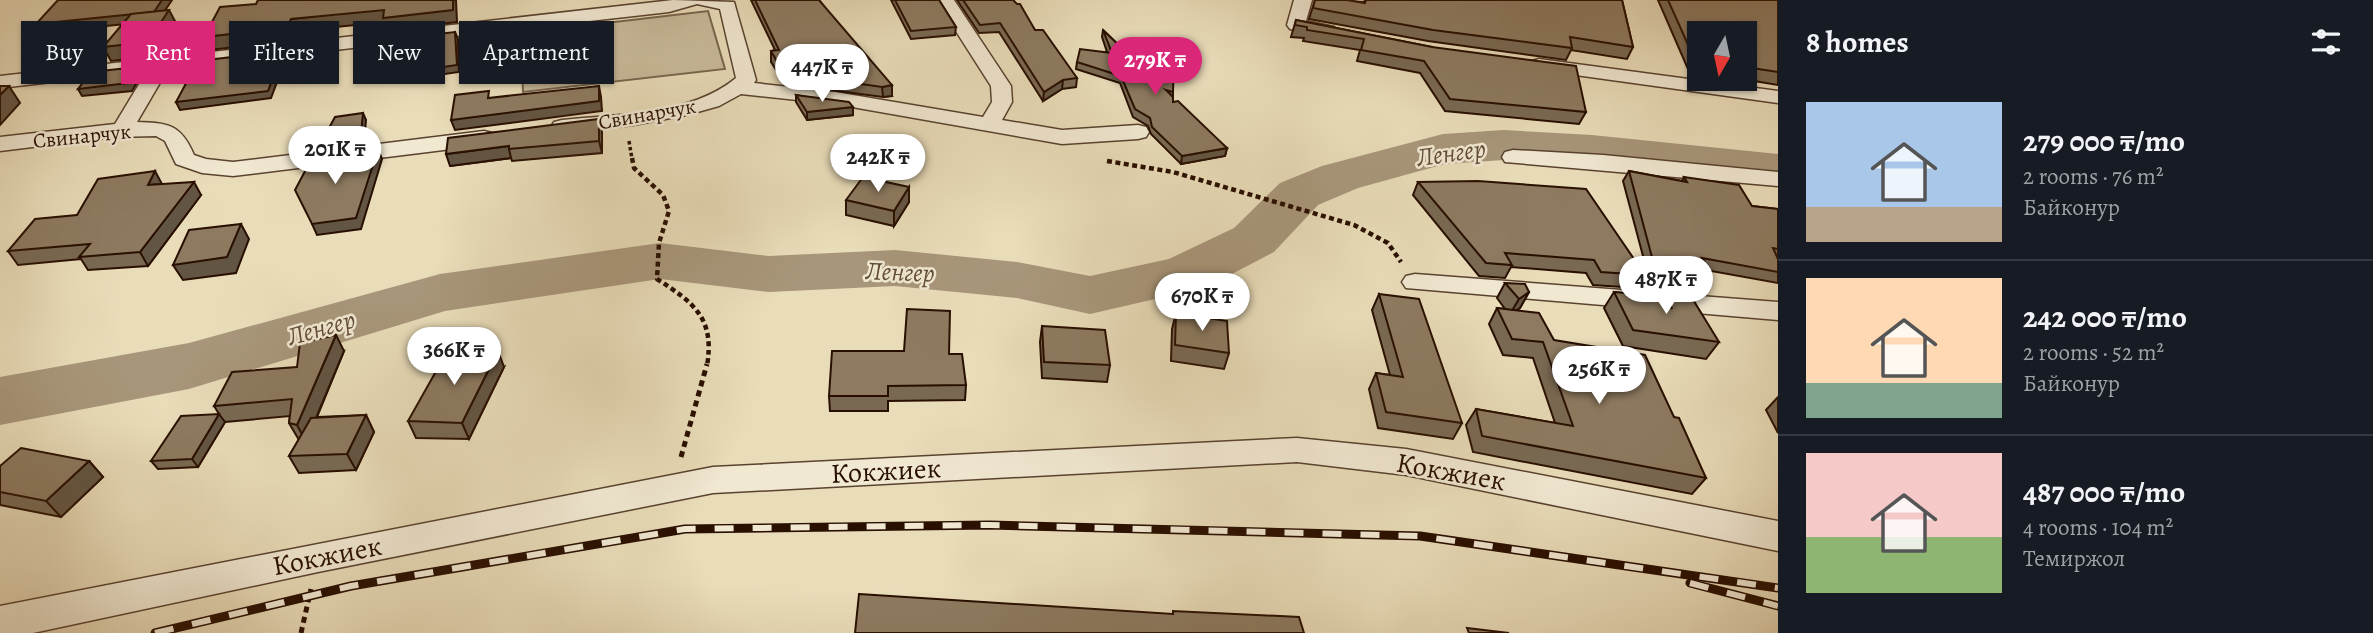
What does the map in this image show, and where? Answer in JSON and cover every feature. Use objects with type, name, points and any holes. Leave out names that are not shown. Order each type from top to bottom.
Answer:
[{"type":"street","points":[[215,58],[669,8],[691,0]]},
{"type":"street","points":[[703,0],[728,6],[746,80],[740,88]]},
{"type":"street","points":[[945,0],[1001,86],[1002,102],[989,124]]},
{"type":"street","points":[[1303,0],[1296,25],[1349,35]]},
{"type":"street","points":[[1522,62],[1778,97]]},
{"type":"street","points":[[0,82],[121,68]]},
{"type":"street","points":[[121,131],[149,84]]},
{"type":"street","points":[[740,88],[835,98],[1062,137],[1138,132]]},
{"type":"street","name":"Свинарчук","points":[[545,129],[700,106],[740,88]]},
{"type":"street","name":"Свинарчук","points":[[0,144],[121,131],[165,130],[175,137],[184,159],[202,166],[233,169],[505,135]]},
{"type":"street","points":[[1513,157],[1603,162],[1778,179]]},
{"type":"street","points":[[1415,282],[1778,311]]},
{"type":"street","name":"Кокжиек","points":[[0,624],[318,557],[713,480],[1297,450],[1406,462],[1778,536]]},
{"type":"path","points":[[626,118],[634,168],[663,195],[669,211],[659,243],[657,279],[687,299],[707,327],[708,362],[672,488]]},
{"type":"path","points":[[1062,137],[1085,158],[1174,172],[1354,225],[1388,243],[1415,282]]},
{"type":"path","points":[[301,633],[318,557]]},
{"type":"shaded area","points":[[708,11],[725,69],[614,82],[614,22]]},
{"type":"shaded area","points":[[523,84],[593,84],[523,92]]},
{"type":"building","points":[[58,0],[162,0],[154,12],[39,21]]},
{"type":"building","points":[[258,0],[453,0],[453,10],[383,18],[384,10],[290,21],[229,21],[229,34],[215,36],[215,21],[213,21],[220,7],[256,4]]},
{"type":"building","points":[[755,0],[819,0],[892,85],[882,87],[784,73],[771,51],[779,50]]},
{"type":"building","points":[[895,0],[939,0],[956,27],[911,31]]},
{"type":"building","points":[[963,0],[1013,0],[1020,4],[1035,30],[1043,30],[1077,78],[1063,80],[1044,92],[1000,23],[980,25]]},
{"type":"building","points":[[1315,0],[1365,3],[1366,0],[1622,0],[1633,47],[1570,37],[1572,48],[1433,30],[1313,8]]},
{"type":"building","points":[[1668,0],[1778,0],[1778,72],[1757,69],[1757,21],[1687,21],[1687,42]]},
{"type":"building","points":[[169,10],[162,21],[125,21],[131,14]]},
{"type":"building","points":[[1296,20],[1432,47],[1576,66],[1586,112],[1450,99],[1424,61],[1361,50],[1364,39],[1307,30],[1307,27],[1295,25]]},
{"type":"building","points":[[121,26],[121,45],[107,47],[107,42]]},
{"type":"building","points":[[1103,30],[1128,54],[1174,60],[1173,92],[1166,90],[1173,97],[1173,102],[1178,101],[1227,148],[1182,156],[1152,127],[1150,118],[1135,109],[1121,76],[1077,62],[1080,49],[1112,53]]},
{"type":"building","points":[[455,32],[457,65],[445,67],[445,33]]},
{"type":"building","points":[[229,57],[229,84],[271,84],[268,91],[176,102],[186,84],[215,84],[215,59]]},
{"type":"building","points":[[121,69],[121,84],[78,89],[82,84],[107,84],[107,70]]},
{"type":"building","points":[[0,86],[9,86],[0,95]]},
{"type":"building","points":[[599,86],[599,101],[451,120],[455,95],[489,91],[488,98]]},
{"type":"building","points":[[796,95],[849,102],[853,107],[807,112]]},
{"type":"building","points":[[363,113],[361,135],[323,139],[335,117]]},
{"type":"building","points":[[599,119],[599,141],[509,149],[509,146],[446,154],[448,138]]},
{"type":"building","points":[[378,149],[356,218],[312,224],[295,190],[312,158]]},
{"type":"building","points":[[155,171],[148,185],[194,182],[140,252],[79,257],[90,244],[8,251],[35,219],[77,215],[98,179]]},
{"type":"building","points":[[1629,171],[1687,182],[1684,177],[1739,185],[1752,206],[1778,209],[1778,249],[1773,248],[1778,259],[1778,272],[1702,258],[1708,266],[1663,262],[1674,280],[1658,279],[1654,263],[1658,261],[1653,261]]},
{"type":"building","points":[[863,177],[909,187],[894,211],[846,200]]},
{"type":"building","points":[[1478,181],[1586,189],[1645,275],[1601,272],[1594,260],[1505,253],[1512,265],[1486,263],[1418,182]]},
{"type":"building","points":[[241,224],[227,257],[173,265],[189,230]]},
{"type":"building","points":[[1505,283],[1525,284],[1529,292],[1519,299]]},
{"type":"building","points":[[1614,292],[1663,296],[1672,309],[1668,296],[1692,298],[1719,342],[1633,330]]},
{"type":"building","points":[[1379,294],[1419,299],[1462,423],[1386,412],[1376,373],[1403,377]]},
{"type":"building","points":[[1497,308],[1539,313],[1554,340],[1645,355],[1674,417],[1679,418],[1706,478],[1482,436],[1476,409],[1573,426],[1543,342],[1512,339]]},
{"type":"building","points":[[907,309],[950,311],[949,354],[962,354],[966,385],[888,386],[888,396],[829,396],[832,351],[904,351]]},
{"type":"building","points":[[1176,313],[1227,321],[1229,353],[1175,345]]},
{"type":"building","points":[[1042,326],[1105,330],[1110,365],[1044,362]]},
{"type":"building","points":[[336,335],[297,425],[289,423],[292,399],[214,406],[232,372],[297,367],[300,343]]},
{"type":"building","points":[[448,350],[498,351],[462,423],[408,421]]},
{"type":"building","points":[[219,414],[192,459],[151,461],[181,416]]},
{"type":"building","points":[[366,415],[347,454],[289,456],[311,418]]},
{"type":"building","points":[[21,448],[89,461],[46,501],[0,492],[0,466]]},
{"type":"building","points":[[859,594],[1173,614],[1173,611],[1299,617],[1304,633],[855,633]]},
{"type":"building","points":[[1467,628],[1509,633],[1469,633]]},
{"type":"waterway","name":"Ленгер","points":[[0,401],[189,366],[440,293],[660,261],[769,274],[895,268],[1017,280],[1090,295],[1186,274],[1254,240],[1299,194],[1340,177],[1443,149],[1504,145],[1592,150],[1778,169]]},
{"type":"railway","points":[[155,633],[351,586],[685,529],[990,525],[1420,536],[1778,588]]},
{"type":"railway","points":[[1690,583],[1778,606]]}]
